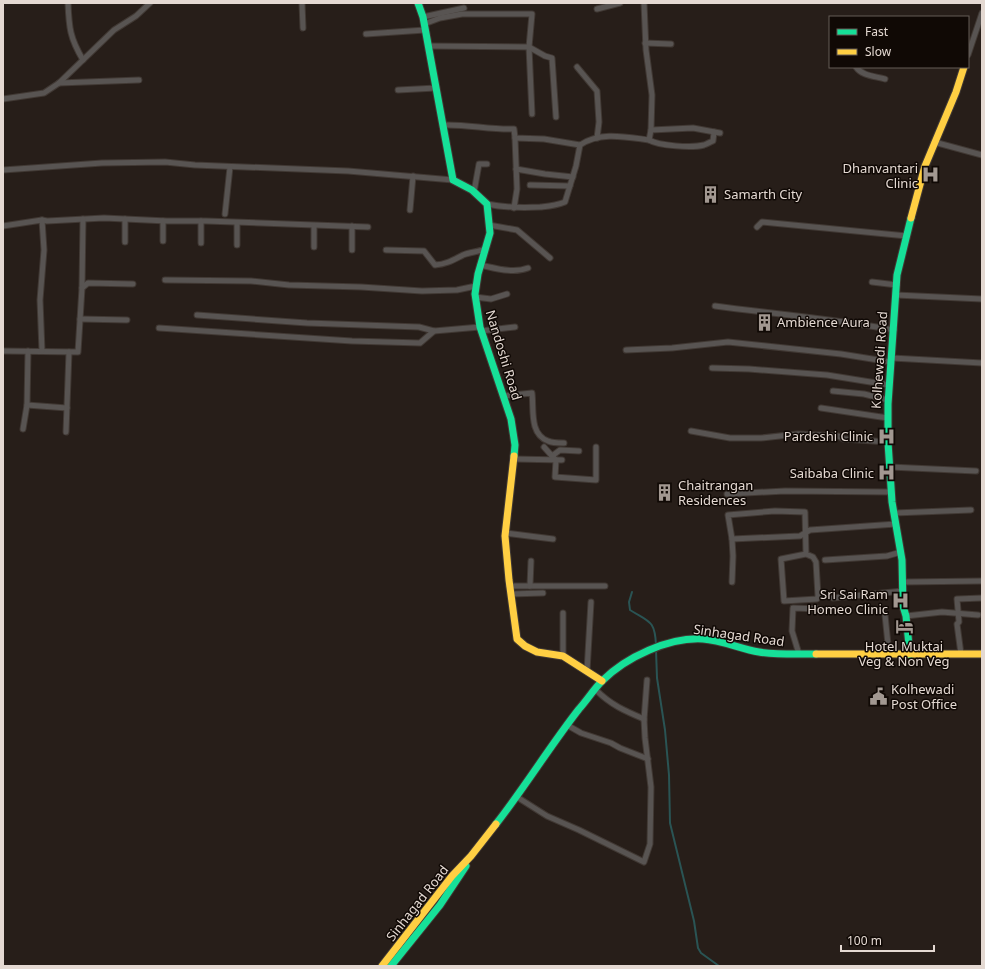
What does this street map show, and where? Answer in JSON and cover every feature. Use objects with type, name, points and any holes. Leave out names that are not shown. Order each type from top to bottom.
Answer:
[{"type":"street","points":[[68,3],[71,36],[82,60]]},
{"type":"street","points":[[3,99],[44,92],[59,84],[114,30],[136,16],[150,3]]},
{"type":"street","points":[[302,3],[302,28]]},
{"type":"street","points":[[418,3],[424,24],[453,180]]},
{"type":"street","points":[[597,9],[620,3]]},
{"type":"street","points":[[644,3],[645,43],[652,95],[651,130],[646,140]]},
{"type":"street","points":[[424,24],[464,8]]},
{"type":"street","points":[[969,52],[982,13]]},
{"type":"street","points":[[366,34],[424,24],[440,18],[462,14],[532,14],[529,47],[532,114]]},
{"type":"street","points":[[645,43],[671,44]]},
{"type":"street","points":[[428,46],[529,47],[545,56],[552,58],[556,117]]},
{"type":"street","points":[[577,67],[597,91],[599,122],[597,138]]},
{"type":"street","points":[[857,68],[863,74],[885,79]]},
{"type":"street","name":"Kolhewadi Road","points":[[910,655],[904,606],[901,552],[891,492],[888,442],[888,400],[892,360],[896,285],[897,275],[925,166],[956,92],[964,68]]},
{"type":"street","points":[[59,84],[139,80]]},
{"type":"street","points":[[398,90],[436,88]]},
{"type":"street","points":[[443,125],[458,124],[498,129],[514,129],[517,189],[514,208]]},
{"type":"street","points":[[651,130],[693,128],[720,133]]},
{"type":"street","points":[[3,170],[118,163],[165,162],[230,167],[348,171],[453,180],[474,192],[487,204],[514,208],[556,206],[565,202],[573,177],[580,145],[588,139],[616,135],[671,146],[703,145],[713,141],[714,132]]},
{"type":"street","points":[[515,138],[544,139],[580,145]]},
{"type":"street","points":[[934,142],[982,155]]},
{"type":"street","points":[[474,192],[479,164],[487,164]]},
{"type":"street","points":[[225,214],[230,167]]},
{"type":"street","points":[[516,169],[573,177]]},
{"type":"street","points":[[410,210],[413,176]]},
{"type":"street","points":[[530,184],[570,186]]},
{"type":"street","name":"Nandoshi Road","points":[[487,204],[490,233],[480,266],[475,297],[481,329],[511,420],[515,445],[505,533],[509,586],[517,638],[525,646],[537,652],[563,656],[602,681]]},
{"type":"street","points":[[3,226],[42,220],[104,218],[368,227]]},
{"type":"street","points":[[3,351],[78,352],[82,288],[83,219]]},
{"type":"street","points":[[125,219],[125,242]]},
{"type":"street","points":[[42,220],[44,250],[40,300],[42,351]]},
{"type":"street","points":[[163,221],[163,241]]},
{"type":"street","points":[[200,243],[201,221]]},
{"type":"street","points":[[757,227],[762,222],[907,236]]},
{"type":"street","points":[[237,223],[238,245]]},
{"type":"street","points":[[489,225],[517,230],[550,258]]},
{"type":"street","points":[[314,226],[314,247]]},
{"type":"street","points":[[352,226],[352,250]]},
{"type":"street","points":[[386,250],[424,251],[436,265],[449,263],[464,255],[485,249]]},
{"type":"street","points":[[480,266],[506,270],[522,270],[528,268]]},
{"type":"street","points":[[166,280],[251,281],[289,285],[361,287],[422,291],[457,290],[476,286]]},
{"type":"street","points":[[872,282],[896,285]]},
{"type":"street","points":[[82,288],[88,283],[133,284]]},
{"type":"street","points":[[475,297],[491,299],[507,294]]},
{"type":"street","points":[[896,295],[982,298]]},
{"type":"street","points":[[715,306],[853,322],[894,330]]},
{"type":"street","points":[[197,315],[344,325],[419,327],[434,331],[515,327]]},
{"type":"street","points":[[80,319],[127,320]]},
{"type":"street","points":[[159,328],[352,341],[420,343],[434,331]]},
{"type":"street","points":[[626,350],[672,348],[728,342],[892,360],[982,363]]},
{"type":"street","points":[[23,429],[27,405],[28,351]]},
{"type":"street","points":[[66,432],[69,352]]},
{"type":"street","points":[[712,368],[749,369],[827,375],[889,385]]},
{"type":"street","points":[[833,391],[864,394],[888,400]]},
{"type":"street","points":[[503,396],[532,393],[534,426],[537,432],[547,441],[564,443]]},
{"type":"street","points":[[27,405],[67,408]]},
{"type":"street","points":[[821,408],[888,418]]},
{"type":"street","points":[[691,431],[730,438],[761,438],[798,434],[838,436],[844,439],[888,442]]},
{"type":"street","points":[[544,447],[556,460],[555,477],[596,480],[596,447]]},
{"type":"street","points":[[552,456],[560,450],[579,451]]},
{"type":"street","points":[[514,459],[556,460],[563,458],[564,450]]},
{"type":"street","points":[[890,467],[976,471]]},
{"type":"street","points":[[727,494],[785,491],[891,492]]},
{"type":"street","points":[[894,513],[971,510]]},
{"type":"street","points":[[732,582],[732,539],[728,515],[775,511],[805,512],[806,554]]},
{"type":"street","points":[[732,539],[800,536],[806,534],[810,530],[896,524]]},
{"type":"street","points":[[505,533],[553,539]]},
{"type":"street","points":[[825,560],[887,556],[901,552]]},
{"type":"street","points":[[806,554],[813,557],[816,562],[817,599],[784,601],[781,559],[806,554]]},
{"type":"street","points":[[530,586],[531,560]]},
{"type":"street","points":[[903,582],[982,581]]},
{"type":"street","points":[[509,586],[605,586]]},
{"type":"street","points":[[833,598],[903,591]]},
{"type":"street","points":[[510,594],[543,593]]},
{"type":"street","points":[[961,654],[957,624],[959,622],[959,614],[957,599],[982,598]]},
{"type":"street","points":[[587,671],[591,602]]},
{"type":"street","points":[[798,654],[792,631],[793,608],[820,609]]},
{"type":"street","points":[[906,616],[942,612],[978,615]]},
{"type":"street","points":[[563,613],[563,656]]},
{"type":"street","points":[[885,614],[889,654]]},
{"type":"street","name":"Sinhagad Road","points":[[382,966],[452,876],[471,856],[518,797],[568,725],[602,681],[624,664],[642,654],[681,640],[704,639],[758,652],[798,654],[910,655],[982,654]]},
{"type":"street","points":[[518,797],[547,816],[580,830],[644,862],[650,844],[651,787],[644,720],[647,680]]},
{"type":"street","points":[[596,690],[606,700],[622,710],[644,720]]},
{"type":"street","points":[[568,725],[581,733],[611,743],[648,759]]},
{"type":"street","name":"Sinhagad Road","points":[[391,966],[458,880],[471,856]]},
{"type":"waterway","points":[[632,592],[629,602],[630,610],[650,623],[654,631],[656,645]]},
{"type":"waterway","points":[[656,650],[657,678],[665,730],[669,775],[670,823],[694,921],[698,948],[701,953],[719,966]]},
{"type":"traffic: fast","points":[[418,3],[423,17],[453,180],[472,190],[487,204],[490,233],[478,274],[475,294],[480,327],[511,419],[515,445],[514,456]]},
{"type":"traffic: fast","points":[[910,655],[906,616],[903,606],[902,560],[892,502],[888,442],[888,404],[897,275],[911,218]]},
{"type":"traffic: fast","points":[[496,824],[568,723],[596,687],[623,664],[649,650],[676,641],[703,639],[766,653],[816,654]]},
{"type":"traffic: fast","points":[[391,966],[440,905],[466,866]]},
{"type":"traffic: slow","points":[[911,218],[925,166],[956,92],[964,68]]},
{"type":"traffic: slow","points":[[514,456],[505,536],[517,639],[525,646],[537,652],[563,656],[602,681]]},
{"type":"traffic: slow","points":[[816,654],[982,654]]},
{"type":"traffic: slow","points":[[382,966],[452,876],[471,856],[496,824]]},
{"type":"place","name":"Dhanvantari Clinic","points":[[931,175]]},
{"type":"place","name":"Samarth City","points":[[711,194]]},
{"type":"place","name":"Ambience Aura","points":[[764,322]]},
{"type":"place","name":"Pardeshi Clinic","points":[[886,436]]},
{"type":"place","name":"Saibaba Clinic","points":[[887,473]]},
{"type":"place","name":"Chaitrangan Residences","points":[[665,492]]},
{"type":"place","name":"Sri Sai Ram Homeo Clinic","points":[[901,601]]},
{"type":"place","name":"Hotel Muktai Veg & Non Veg","points":[[904,627]]},
{"type":"place","name":"Kolhewadi Post Office","points":[[878,696]]}]
